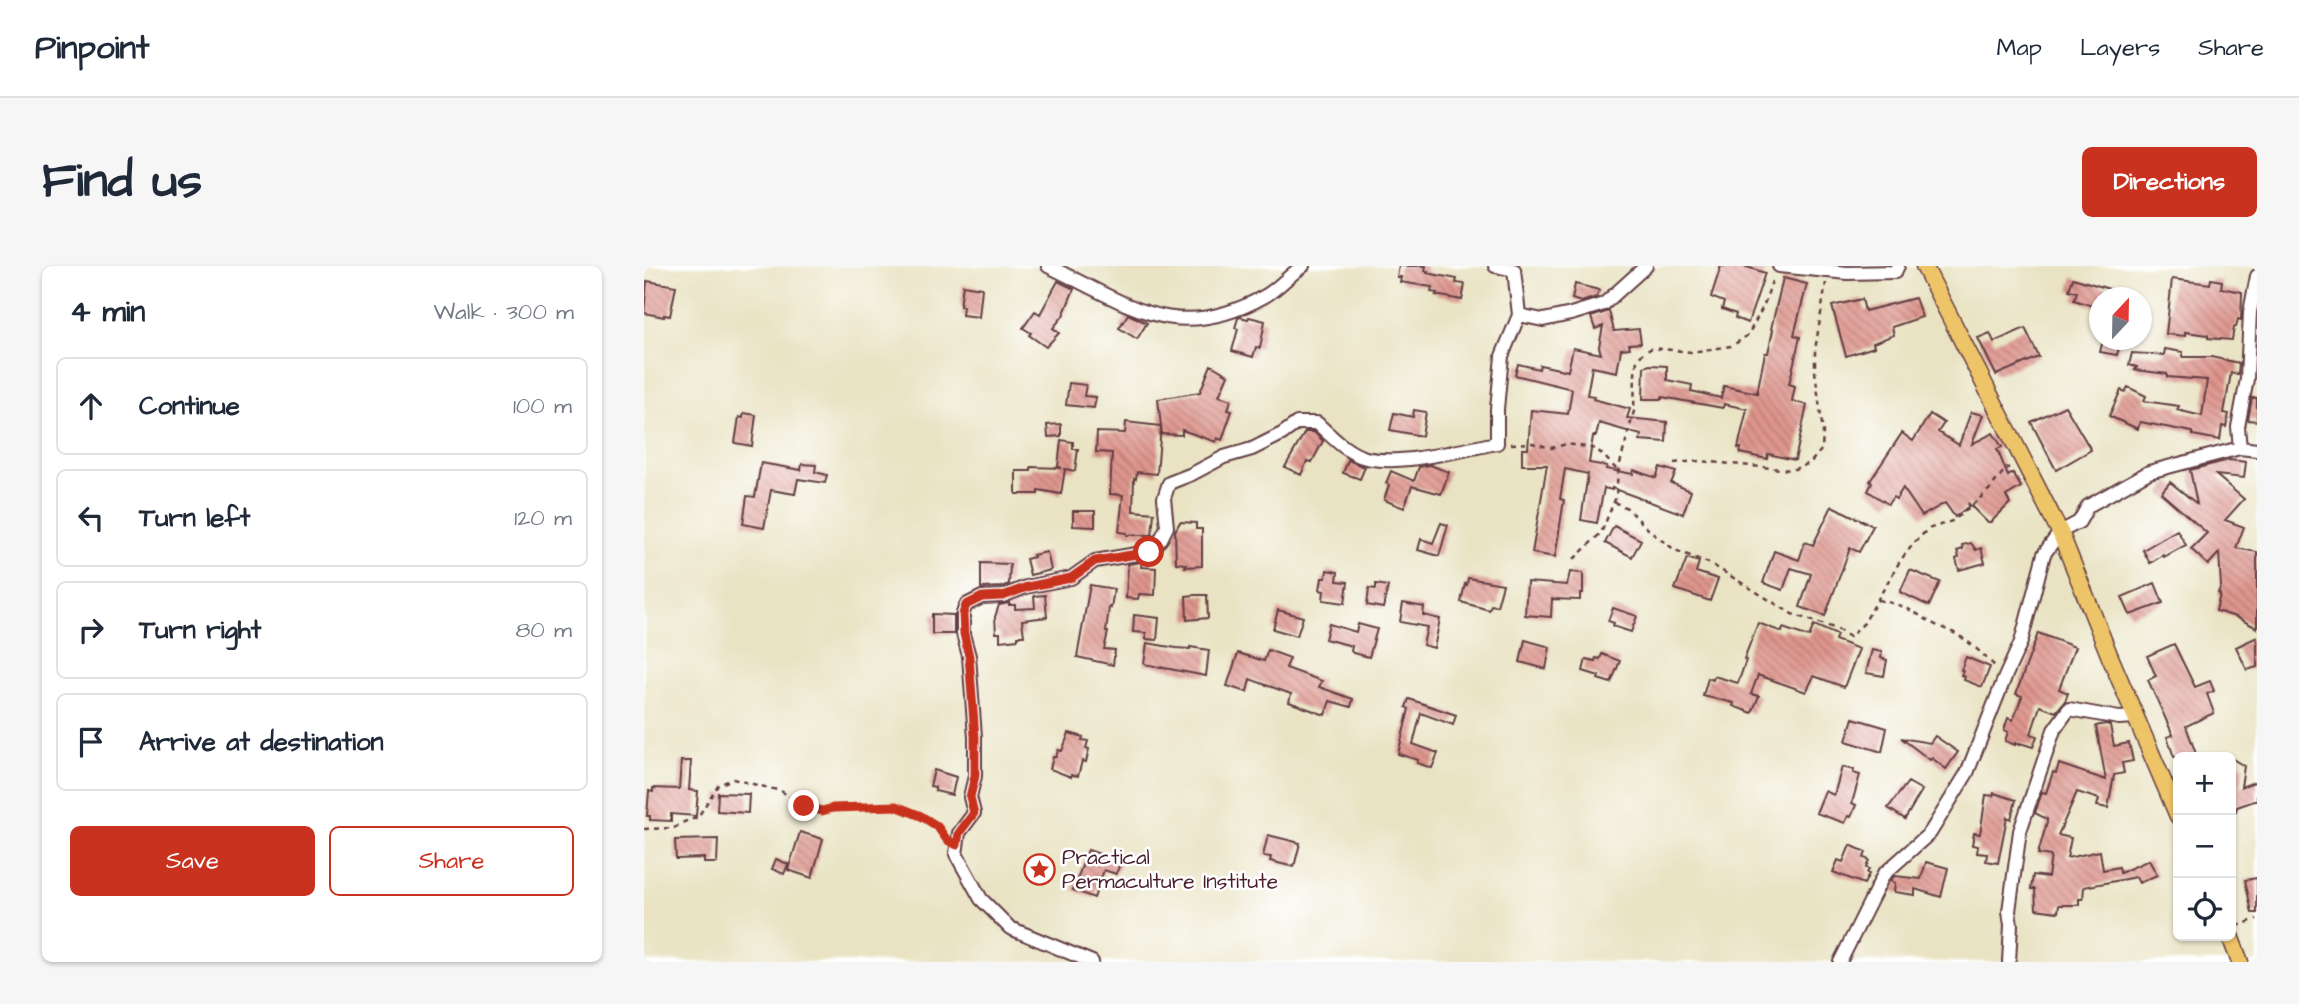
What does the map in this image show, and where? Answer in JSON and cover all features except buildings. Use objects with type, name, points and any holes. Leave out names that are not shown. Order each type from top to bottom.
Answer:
[{"type":"main road","points":[[1924,266],[2060,532],[2178,815]]},
{"type":"main road","points":[[2232,941],[2240,962]]},
{"type":"street","points":[[1048,266],[1152,316],[1182,320],[1215,317],[1262,297],[1282,285],[1303,266]]},
{"type":"street","points":[[1092,962],[1010,928],[981,899],[956,854],[959,833],[974,813],[970,797],[975,776],[975,737],[969,656],[964,634],[963,614],[966,605],[982,597],[1003,596],[1027,587],[1071,578],[1095,561],[1149,552],[1161,539],[1167,527],[1164,498],[1169,482],[1224,457],[1252,449],[1297,423],[1317,423],[1341,444],[1364,458],[1397,460],[1497,443],[1502,356],[1518,315],[1515,268],[1495,266]]},
{"type":"street","points":[[1518,315],[1543,320],[1604,304],[1646,266]]},
{"type":"street","points":[[1779,266],[1847,273],[1909,266]]},
{"type":"street","points":[[2240,448],[2238,427],[2247,379],[2250,312],[2257,276]]},
{"type":"street","points":[[1840,962],[1884,874],[1930,834],[1967,774],[2021,642],[2044,554],[2060,532],[2079,522],[2088,506],[2149,472],[2240,448],[2257,450]]},
{"type":"street","points":[[2009,962],[2010,911],[2020,831],[2054,730],[2069,709],[2119,718],[2135,717]]},
{"type":"path","points":[[1674,463],[1700,461],[1792,470],[1810,463],[1822,449],[1823,432],[1815,372],[1815,350],[1827,279]]},
{"type":"path","points":[[1574,559],[1601,533],[1614,502],[1618,471],[1634,411],[1637,361],[1652,348],[1691,352],[1732,346],[1748,335],[1764,305],[1772,281]]},
{"type":"path","points":[[1497,443],[1532,443],[1551,448],[1567,444],[1596,449],[1618,471]]},
{"type":"path","points":[[1614,502],[1626,508],[1675,550],[1711,564],[1792,614],[1837,629],[1850,637],[1864,623],[1900,561],[1921,536],[1928,529],[1952,521],[1962,514],[1989,490],[2004,471],[2022,459]]},
{"type":"path","points":[[1878,600],[1898,603],[1934,625],[1953,632],[1968,642],[2005,677]]},
{"type":"path","points":[[644,830],[674,828],[698,817],[718,785],[733,779],[780,791],[804,806],[822,811],[833,808],[896,806],[937,826],[947,840],[957,845]]},
{"type":"path","points":[[2236,926],[2257,919]]},
{"type":"place","name":"Practical Permaculture Institute","points":[[1039,869]]},
{"type":"route","points":[[804,806],[822,811],[833,808],[896,806],[937,826],[947,840],[957,845],[959,833],[974,813],[970,797],[975,776],[975,737],[969,656],[964,634],[963,614],[966,605],[982,597],[1003,596],[1027,587],[1071,578],[1095,561],[1149,552]]}]
